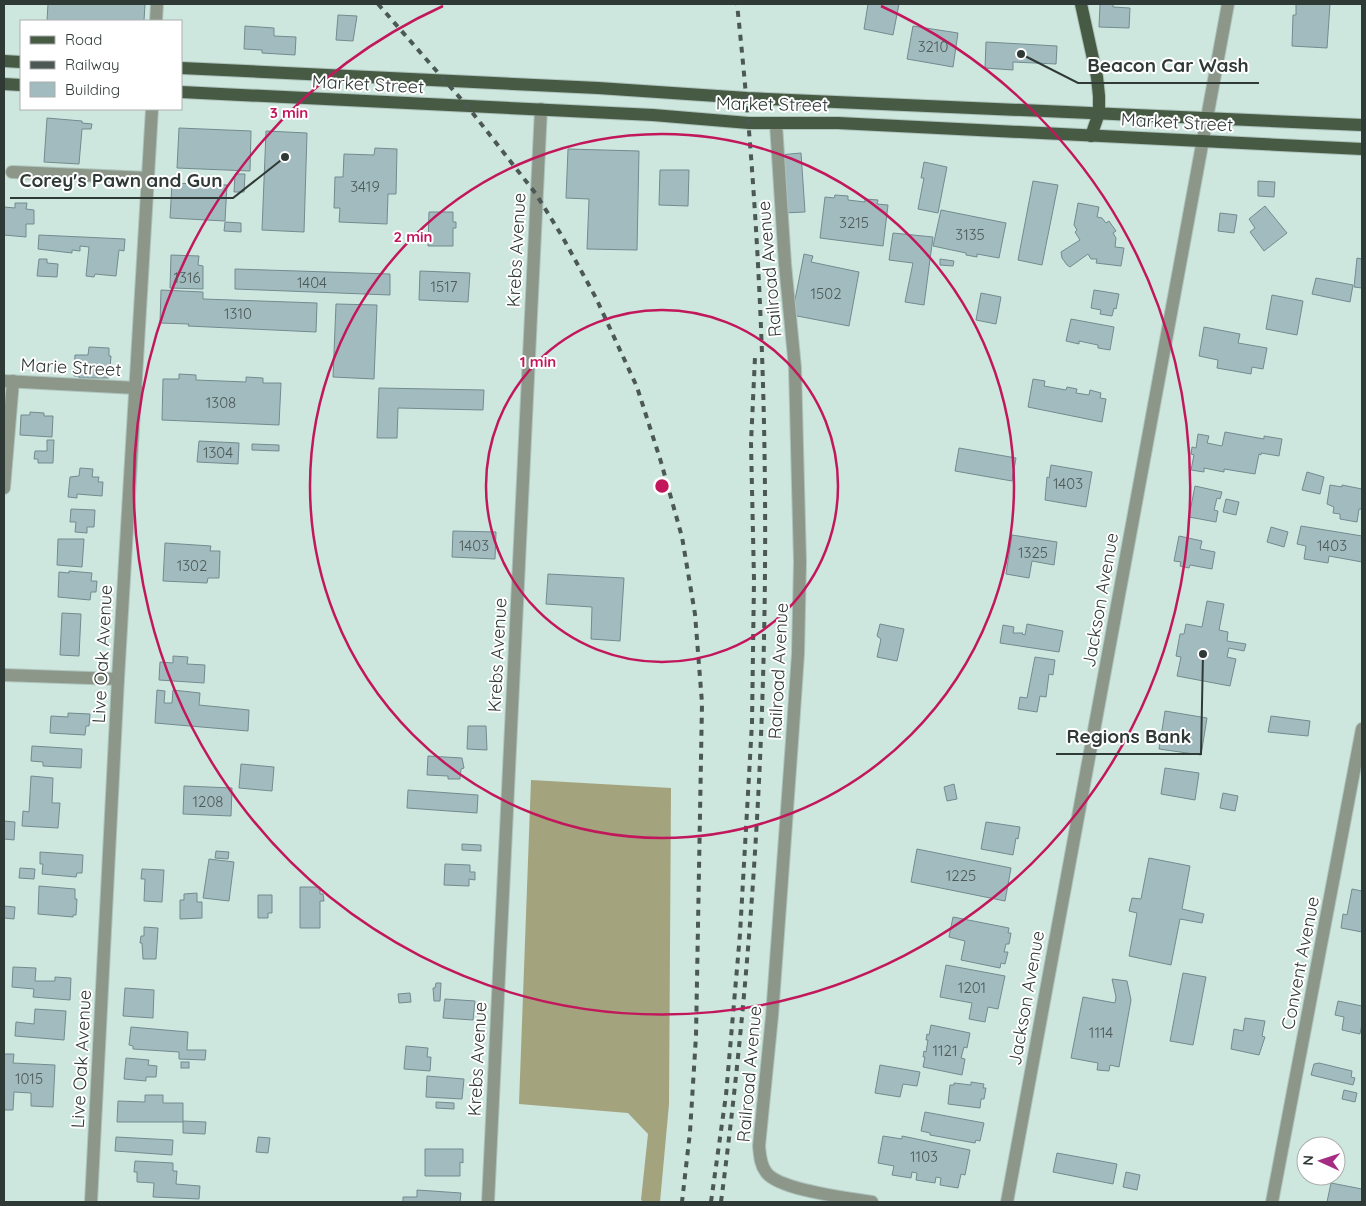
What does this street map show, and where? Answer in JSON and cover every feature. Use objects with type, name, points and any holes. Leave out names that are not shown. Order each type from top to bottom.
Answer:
[{"type":"main road","points":[[1081,4],[1097,77],[1099,113],[1091,136]]},
{"type":"main road","points":[[4,61],[20,62]]},
{"type":"main road","name":"Market Street","points":[[182,68],[598,88],[747,98],[1362,125]]},
{"type":"main road","points":[[4,84],[20,84]]},
{"type":"main road","name":"Market Street","points":[[182,92],[541,109],[776,124],[838,123],[1362,149]]},
{"type":"street","points":[[156,20],[157,4]]},
{"type":"street","name":"Jackson Avenue","points":[[1007,1202],[1228,4]]},
{"type":"street","name":"Krebs Avenue","points":[[488,1202],[541,109]]},
{"type":"street","name":"Live Oak Avenue","points":[[91,1202],[118,679],[152,110]]},
{"type":"street","name":"Railroad Avenue","points":[[776,124],[785,264],[795,368],[800,571],[798,654],[772,1016],[758,1146],[761,1161],[766,1172],[773,1180],[807,1190],[872,1202]]},
{"type":"street","points":[[12,172],[149,178]]},
{"type":"street","points":[[4,488],[8,381]]},
{"type":"street","name":"Marie Street","points":[[8,381],[136,388]]},
{"type":"street","points":[[4,675],[118,679]]},
{"type":"street","name":"Convent Avenue","points":[[1272,1202],[1362,729]]},
{"type":"green space","points":[[531,780],[671,788],[669,1104],[660,1202],[644,1202],[641,1200],[648,1134],[628,1113],[519,1104]]},
{"type":"building","points":[[48,4],[145,4],[144,20],[47,20]]},
{"type":"building","points":[[868,4],[899,4],[893,35],[864,29]]},
{"type":"building","points":[[1100,4],[1113,4],[1113,7],[1130,8],[1129,28],[1099,27]]},
{"type":"building","points":[[1296,4],[1330,4],[1327,48],[1292,46],[1293,15],[1296,15]]},
{"type":"building","points":[[338,15],[357,16],[353,41],[336,40]]},
{"type":"building","points":[[245,26],[274,28],[274,36],[296,37],[295,55],[262,53],[262,50],[244,49]]},
{"type":"building","points":[[913,26],[958,33],[953,67],[907,59]]},
{"type":"building","points":[[986,42],[1057,46],[1056,64],[1013,62],[1013,70],[985,68]]},
{"type":"building","points":[[47,118],[82,121],[82,123],[92,124],[91,129],[82,129],[79,164],[44,162]]},
{"type":"building","points":[[179,128],[251,131],[250,171],[177,168]]},
{"type":"building","points":[[266,131],[307,133],[304,232],[262,230]]},
{"type":"building","points":[[375,148],[397,149],[396,194],[388,194],[387,224],[339,222],[340,208],[334,208],[335,177],[343,177],[344,154],[374,155]]},
{"type":"building","points":[[568,149],[639,151],[637,250],[587,249],[589,199],[566,198]]},
{"type":"building","points":[[801,153],[805,212],[783,213],[779,155]]},
{"type":"building","points":[[924,162],[947,167],[938,213],[918,209],[924,178],[921,178]]},
{"type":"building","points":[[660,170],[689,170],[688,206],[659,205]]},
{"type":"building","points":[[235,174],[245,174],[244,192],[234,192]]},
{"type":"building","points":[[1033,181],[1058,185],[1042,265],[1018,260]]},
{"type":"building","points":[[1258,181],[1275,182],[1274,197],[1258,196]]},
{"type":"building","points":[[172,183],[227,185],[225,221],[170,218]]},
{"type":"building","points":[[835,195],[848,196],[848,200],[865,202],[865,199],[878,200],[877,204],[888,205],[883,246],[820,238],[825,197],[834,198]]},
{"type":"building","points":[[15,203],[27,203],[26,209],[34,210],[34,224],[26,224],[26,237],[4,235],[4,207],[15,208]]},
{"type":"building","points":[[1078,203],[1099,207],[1097,217],[1102,218],[1106,223],[1109,221],[1116,231],[1113,233],[1116,238],[1115,247],[1124,248],[1121,266],[1096,263],[1097,259],[1091,259],[1088,254],[1070,267],[1062,258],[1061,252],[1080,240],[1075,232],[1077,230],[1074,225]]},
{"type":"building","points":[[1265,206],[1287,233],[1264,251],[1250,232],[1255,228],[1249,219]]},
{"type":"building","points":[[941,210],[1006,223],[999,258],[977,254],[977,257],[966,255],[966,253],[933,246]]},
{"type":"building","points":[[429,212],[453,212],[453,222],[456,222],[456,228],[453,228],[453,246],[428,246]]},
{"type":"building","points":[[1220,213],[1237,215],[1234,233],[1218,231]]},
{"type":"building","points":[[225,222],[241,223],[241,232],[224,231]]},
{"type":"building","points":[[893,233],[933,237],[924,305],[905,302],[913,263],[889,260]]},
{"type":"building","points":[[39,235],[125,239],[124,251],[119,250],[116,276],[95,274],[94,277],[86,276],[89,247],[80,246],[80,251],[72,250],[72,253],[38,249]]},
{"type":"building","points":[[804,254],[813,256],[811,262],[859,272],[849,326],[792,315]]},
{"type":"building","points":[[171,255],[199,256],[198,265],[203,266],[203,289],[170,288]]},
{"type":"building","points":[[1357,258],[1362,259],[1362,288],[1354,287]]},
{"type":"building","points":[[39,259],[47,259],[47,263],[58,264],[57,277],[37,276]]},
{"type":"building","points":[[940,259],[954,261],[953,266],[940,265]]},
{"type":"building","points":[[235,269],[390,274],[390,295],[235,289]]},
{"type":"building","points":[[420,271],[470,273],[468,302],[419,300]]},
{"type":"building","points":[[1316,278],[1353,285],[1350,302],[1312,294]]},
{"type":"building","points":[[161,290],[203,292],[203,299],[317,303],[316,332],[160,323]]},
{"type":"building","points":[[1094,290],[1119,294],[1116,309],[1114,308],[1112,316],[1100,314],[1101,310],[1091,308]]},
{"type":"building","points":[[981,293],[1001,297],[996,324],[976,320]]},
{"type":"building","points":[[1272,295],[1303,301],[1297,335],[1266,329]]},
{"type":"building","points":[[336,304],[377,305],[374,379],[333,377]]},
{"type":"building","points":[[1071,319],[1114,327],[1110,350],[1079,341],[1079,344],[1066,341]]},
{"type":"building","points":[[1204,327],[1240,334],[1238,343],[1267,348],[1263,369],[1252,367],[1251,374],[1217,368],[1218,360],[1199,356]]},
{"type":"building","points":[[89,347],[109,348],[109,356],[111,356],[109,378],[79,378],[79,376],[74,376],[75,355],[88,355]]},
{"type":"building","points":[[179,374],[196,375],[196,380],[246,382],[246,377],[263,378],[263,383],[281,383],[279,425],[162,420],[163,379],[179,379]]},
{"type":"building","points":[[1033,379],[1045,381],[1044,386],[1066,390],[1067,387],[1077,389],[1076,393],[1089,395],[1090,390],[1101,393],[1100,398],[1106,399],[1102,422],[1028,407]]},
{"type":"building","points":[[379,388],[484,390],[483,410],[398,408],[397,438],[377,438]]},
{"type":"building","points":[[30,412],[44,413],[44,416],[53,416],[52,437],[20,435],[21,415],[30,415]]},
{"type":"building","points":[[1225,432],[1264,439],[1264,436],[1282,439],[1279,456],[1259,454],[1255,474],[1224,469],[1224,472],[1204,468],[1204,472],[1191,470],[1194,455],[1191,454],[1192,447],[1196,448],[1198,434],[1209,436],[1207,443],[1222,446]]},
{"type":"building","points":[[47,440],[54,440],[53,463],[38,463],[38,459],[34,459],[35,451],[47,451]]},
{"type":"building","points":[[199,441],[239,443],[238,464],[197,462]]},
{"type":"building","points":[[252,444],[279,445],[279,451],[252,450]]},
{"type":"building","points":[[959,448],[1016,458],[1012,481],[955,471]]},
{"type":"building","points":[[1051,465],[1092,472],[1086,507],[1045,500],[1047,477],[1049,478]]},
{"type":"building","points":[[80,468],[93,469],[92,477],[99,477],[98,482],[103,482],[102,496],[77,494],[77,498],[68,497],[70,477],[79,476]]},
{"type":"building","points":[[1307,472],[1324,477],[1320,494],[1302,490]]},
{"type":"building","points":[[1330,485],[1362,489],[1362,509],[1359,509],[1357,522],[1340,519],[1340,514],[1333,513],[1334,507],[1327,504]]},
{"type":"building","points":[[1195,486],[1222,492],[1220,499],[1217,498],[1214,510],[1218,511],[1216,522],[1189,517]]},
{"type":"building","points":[[1226,499],[1239,502],[1236,515],[1223,512]]},
{"type":"building","points":[[71,509],[95,510],[94,527],[87,527],[87,533],[75,532],[76,522],[70,522]]},
{"type":"building","points":[[1301,526],[1362,536],[1362,562],[1329,556],[1328,563],[1304,559],[1306,546],[1297,544]]},
{"type":"building","points":[[1271,527],[1288,532],[1284,547],[1267,542]]},
{"type":"building","points":[[453,531],[496,532],[495,559],[452,557]]},
{"type":"building","points":[[1012,535],[1057,542],[1054,565],[1032,561],[1029,578],[1006,574]]},
{"type":"building","points":[[1179,536],[1202,541],[1200,549],[1215,552],[1212,569],[1190,565],[1189,568],[1180,566],[1181,562],[1174,561]]},
{"type":"building","points":[[58,539],[84,539],[82,567],[57,565]]},
{"type":"building","points":[[165,543],[211,546],[210,551],[220,551],[219,578],[208,578],[207,583],[163,581]]},
{"type":"building","points":[[69,571],[92,573],[91,581],[97,581],[96,592],[91,592],[90,600],[58,597],[59,572],[69,573]]},
{"type":"building","points":[[548,574],[624,578],[620,641],[591,639],[592,607],[546,604]]},
{"type":"building","points":[[1207,601],[1224,604],[1219,630],[1228,632],[1227,641],[1246,644],[1244,651],[1229,648],[1227,657],[1236,659],[1230,686],[1177,676],[1181,657],[1176,656],[1180,634],[1184,634],[1186,624],[1202,627]]},
{"type":"building","points":[[62,613],[81,614],[79,656],[60,655]]},
{"type":"building","points":[[880,624],[904,629],[897,661],[877,657],[881,639],[877,636]]},
{"type":"building","points":[[1027,624],[1063,631],[1059,652],[1000,643],[1003,625],[1014,627],[1013,633],[1023,633],[1025,635]]},
{"type":"building","points":[[173,656],[188,657],[187,664],[205,665],[204,683],[159,680],[160,662],[173,663]]},
{"type":"building","points":[[1035,657],[1055,660],[1053,675],[1049,674],[1046,697],[1040,696],[1037,712],[1018,709],[1020,697],[1027,698]]},
{"type":"building","points":[[157,690],[165,691],[164,703],[172,703],[173,690],[200,693],[199,705],[249,710],[248,731],[155,723]]},
{"type":"building","points":[[1165,711],[1207,718],[1201,755],[1159,749]]},
{"type":"building","points":[[68,713],[90,714],[89,726],[86,726],[85,735],[50,733],[51,716],[68,717]]},
{"type":"building","points":[[1271,716],[1310,721],[1308,736],[1268,732]]},
{"type":"building","points":[[468,726],[486,726],[487,750],[467,749]]},
{"type":"building","points":[[32,746],[82,749],[81,768],[43,766],[43,762],[31,761]]},
{"type":"building","points":[[428,756],[462,758],[464,768],[461,769],[460,779],[448,779],[448,776],[427,775]]},
{"type":"building","points":[[241,764],[274,767],[272,791],[239,788]]},
{"type":"building","points":[[1165,768],[1199,773],[1195,800],[1161,794]]},
{"type":"building","points":[[31,776],[53,778],[52,803],[60,803],[58,828],[22,826],[23,811],[29,812]]},
{"type":"building","points":[[954,784],[957,799],[947,801],[944,787]]},
{"type":"building","points":[[184,786],[232,788],[231,816],[183,814]]},
{"type":"building","points":[[408,790],[478,795],[477,813],[407,808]]},
{"type":"building","points":[[1223,793],[1238,796],[1235,811],[1220,808]]},
{"type":"building","points":[[4,821],[15,822],[14,840],[4,839]]},
{"type":"building","points":[[986,822],[1020,827],[1013,855],[981,849]]},
{"type":"building","points":[[462,844],[481,845],[481,851],[462,850]]},
{"type":"building","points":[[917,849],[1011,868],[1005,901],[911,882]]},
{"type":"building","points":[[216,851],[229,852],[228,859],[215,858]]},
{"type":"building","points":[[40,852],[83,855],[82,873],[77,873],[76,877],[42,874],[43,864],[40,864]]},
{"type":"building","points":[[1149,858],[1190,866],[1182,909],[1204,914],[1202,923],[1180,919],[1171,965],[1129,956],[1137,913],[1129,911],[1132,898],[1141,899]]},
{"type":"building","points":[[209,859],[234,862],[229,901],[203,898]]},
{"type":"building","points":[[445,864],[470,865],[470,872],[475,872],[475,880],[469,879],[469,886],[444,885]]},
{"type":"building","points":[[20,868],[35,869],[34,879],[19,878]]},
{"type":"building","points":[[142,869],[164,870],[162,902],[144,901],[145,879],[141,879]]},
{"type":"building","points":[[39,886],[75,889],[75,899],[77,899],[76,915],[73,915],[73,917],[38,914]]},
{"type":"building","points":[[300,887],[320,887],[320,894],[323,894],[324,901],[320,901],[320,928],[300,928]]},
{"type":"building","points":[[1352,889],[1362,891],[1362,932],[1341,928],[1343,914],[1347,915]]},
{"type":"building","points":[[197,893],[197,902],[202,902],[202,918],[180,919],[180,900],[184,900],[184,894]]},
{"type":"building","points":[[258,895],[272,895],[272,913],[268,913],[268,918],[258,918]]},
{"type":"building","points":[[4,906],[15,907],[14,919],[4,918]]},
{"type":"building","points":[[953,917],[1009,928],[1008,933],[1011,933],[1009,944],[1006,944],[1004,952],[1008,952],[1005,964],[1001,963],[1000,968],[961,960],[965,941],[949,937]]},
{"type":"building","points":[[144,927],[158,928],[156,959],[143,959],[142,943],[140,943],[141,936],[144,936]]},
{"type":"building","points":[[946,965],[1005,976],[998,1009],[988,1007],[985,1022],[969,1019],[972,1003],[940,997]]},
{"type":"building","points":[[13,967],[36,968],[35,981],[55,981],[55,977],[71,978],[70,1000],[33,997],[34,989],[12,987]]},
{"type":"building","points":[[1183,973],[1206,977],[1193,1045],[1170,1041]]},
{"type":"building","points":[[1112,979],[1127,981],[1131,1000],[1119,1067],[1110,1065],[1109,1071],[1097,1070],[1098,1063],[1071,1058],[1083,997],[1115,1003],[1116,997]]},
{"type":"building","points":[[436,983],[441,983],[440,1001],[434,1001],[433,988],[435,988]]},
{"type":"building","points":[[125,988],[154,990],[153,1018],[123,1016]]},
{"type":"building","points":[[410,993],[411,1002],[399,1003],[398,994]]},
{"type":"building","points":[[445,999],[475,1001],[473,1020],[443,1018]]},
{"type":"building","points":[[1338,1001],[1362,1006],[1360,1034],[1342,1030],[1344,1017],[1335,1015]]},
{"type":"building","points":[[35,1009],[66,1011],[64,1040],[15,1036],[16,1022],[34,1024]]},
{"type":"building","points":[[1245,1018],[1265,1021],[1262,1036],[1265,1037],[1259,1055],[1231,1049],[1234,1029],[1243,1031]]},
{"type":"building","points":[[931,1025],[970,1033],[967,1048],[964,1047],[961,1058],[965,1059],[962,1075],[923,1067],[924,1051],[926,1052],[928,1040],[926,1040],[927,1034],[929,1035]]},
{"type":"building","points":[[131,1027],[188,1032],[187,1050],[206,1050],[205,1060],[179,1059],[179,1052],[133,1049],[133,1046],[129,1045]]},
{"type":"building","points":[[406,1046],[428,1048],[427,1057],[431,1057],[430,1071],[404,1069]]},
{"type":"building","points":[[4,1054],[14,1054],[13,1063],[55,1065],[53,1107],[31,1106],[31,1093],[14,1092],[13,1110],[4,1110]]},
{"type":"building","points":[[126,1058],[149,1060],[148,1065],[157,1066],[156,1077],[146,1077],[146,1081],[124,1079]]},
{"type":"building","points":[[181,1062],[189,1062],[189,1068],[181,1068]]},
{"type":"building","points":[[1319,1063],[1352,1071],[1351,1077],[1355,1078],[1353,1085],[1311,1075],[1314,1064]]},
{"type":"building","points":[[880,1065],[920,1072],[917,1086],[903,1084],[900,1097],[875,1093]]},
{"type":"building","points":[[427,1076],[464,1079],[462,1099],[426,1097]]},
{"type":"building","points":[[971,1082],[984,1084],[983,1088],[986,1088],[984,1099],[981,1099],[980,1108],[948,1104],[950,1085],[954,1085],[954,1083],[971,1085]]},
{"type":"building","points":[[1344,1090],[1357,1093],[1355,1102],[1342,1099]]},
{"type":"building","points":[[145,1095],[163,1095],[163,1103],[183,1103],[183,1122],[117,1122],[118,1101],[145,1102]]},
{"type":"building","points":[[436,1102],[454,1103],[454,1109],[436,1108]]},
{"type":"building","points":[[925,1112],[984,1123],[980,1141],[976,1140],[975,1143],[930,1135],[930,1133],[921,1131]]},
{"type":"building","points":[[183,1121],[206,1122],[205,1134],[183,1133]]},
{"type":"building","points":[[883,1136],[902,1139],[902,1136],[970,1150],[965,1175],[961,1174],[958,1188],[940,1185],[941,1178],[936,1177],[935,1183],[916,1180],[917,1173],[912,1172],[911,1178],[892,1175],[894,1166],[878,1163]]},
{"type":"building","points":[[116,1137],[173,1140],[172,1155],[115,1151]]},
{"type":"building","points":[[258,1137],[270,1138],[268,1153],[256,1152]]},
{"type":"building","points":[[425,1149],[463,1149],[463,1163],[460,1162],[460,1176],[425,1176]]},
{"type":"building","points":[[1057,1153],[1117,1164],[1113,1184],[1053,1172]]},
{"type":"building","points":[[135,1161],[173,1163],[173,1171],[177,1171],[176,1184],[200,1186],[199,1199],[153,1197],[154,1183],[137,1182],[137,1172],[134,1172]]},
{"type":"building","points":[[1126,1172],[1140,1175],[1137,1190],[1123,1187]]},
{"type":"building","points":[[1330,1186],[1346,1186],[1362,1189],[1362,1202],[1327,1202]]},
{"type":"building","points":[[417,1190],[461,1193],[460,1202],[403,1202],[403,1197],[417,1197]]},
{"type":"railway","points":[[378,4],[468,107],[536,194],[562,236],[596,298],[637,387],[682,537],[695,614],[702,703],[696,1036],[690,1132],[682,1202]]},
{"type":"railway","points":[[721,1202],[738,1053],[751,904],[760,754],[765,604],[765,454],[760,303],[751,154],[737,4]]},
{"type":"railway","points":[[711,1202],[726,1095],[740,934],[752,723],[754,580],[751,443],[755,357]]},
{"type":"place","name":"Beacon Car Wash","points":[[1021,54]]},
{"type":"place","name":"Corey's Pawn and Gun","points":[[285,157]]},
{"type":"place","name":"Regions Bank","points":[[1203,654]]}]
